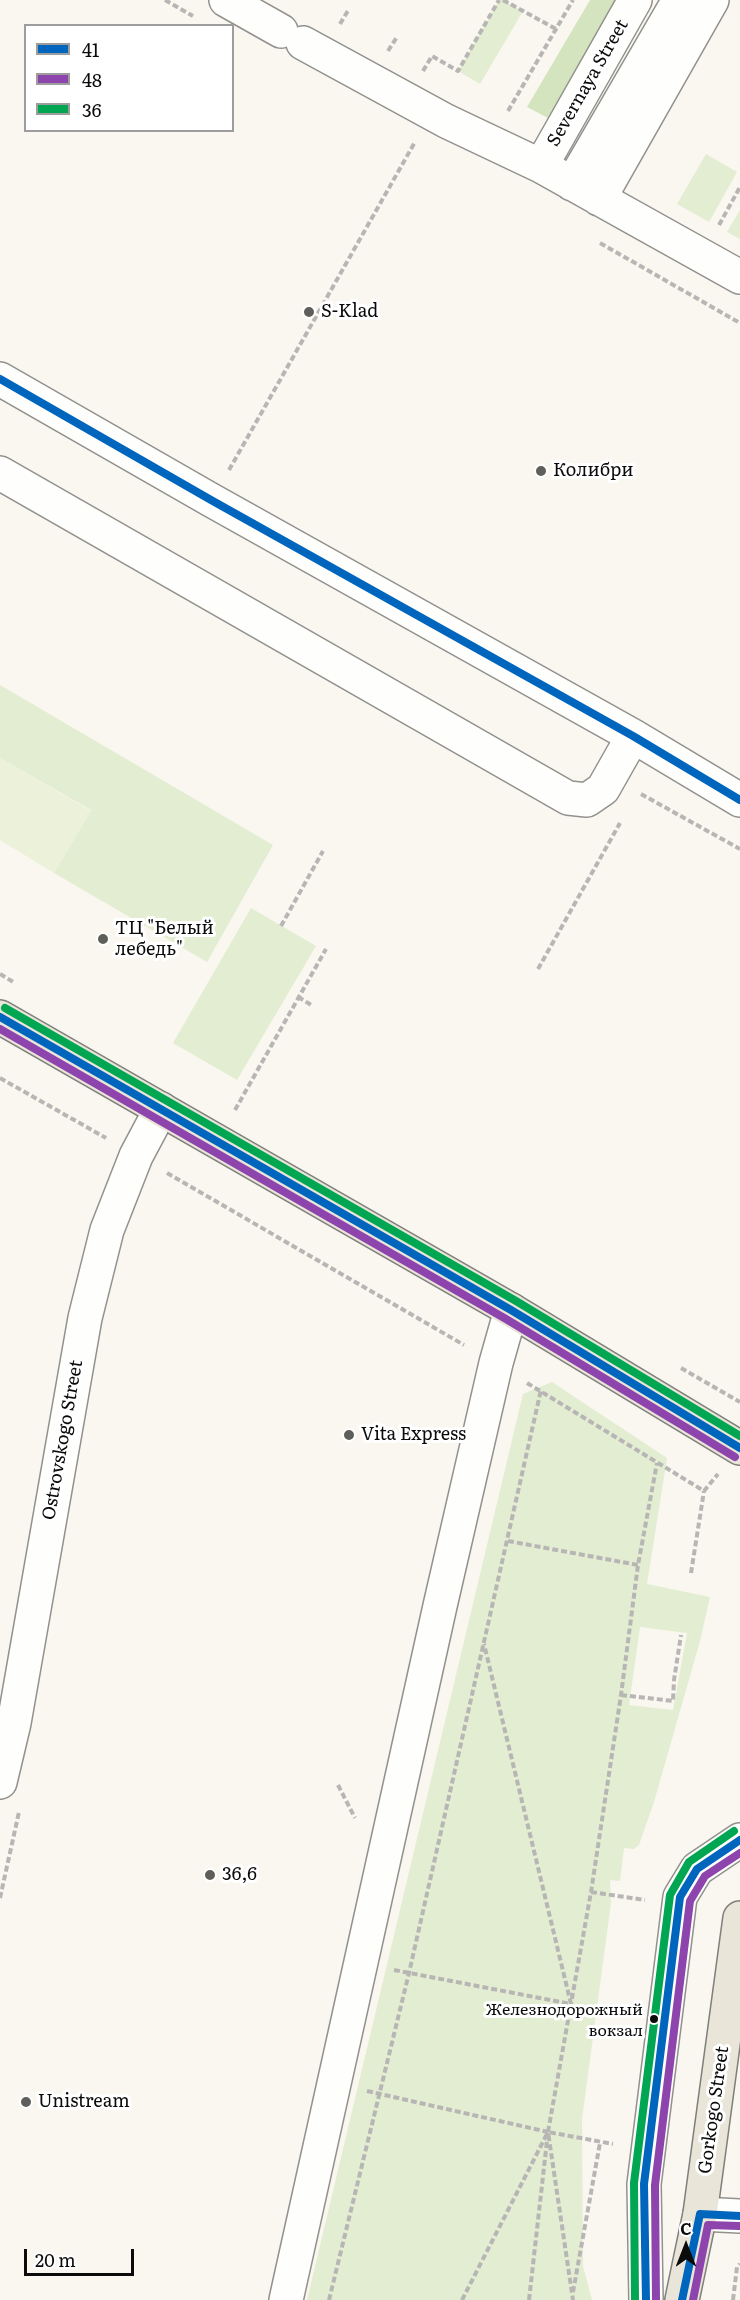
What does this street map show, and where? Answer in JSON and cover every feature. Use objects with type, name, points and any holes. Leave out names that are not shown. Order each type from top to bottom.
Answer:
[{"type":"main road","points":[[0,1017],[511,1310],[733,1457]]},
{"type":"main road","name":"Gorkogo Street","points":[[682,2300],[700,2214],[740,1918]]},
{"type":"street","name":"Severnaya Street","points":[[541,166],[635,0]]},
{"type":"street","points":[[585,191],[680,0]]},
{"type":"street","points":[[585,191],[712,0]]},
{"type":"street","points":[[214,10],[292,37],[446,121],[541,166],[740,277]]},
{"type":"street","points":[[0,379],[627,733],[740,800]]},
{"type":"street","points":[[0,473],[568,798],[587,800],[603,789],[627,733]]},
{"type":"street","name":"Ostrovskogo Street","points":[[0,1782],[14,1723],[84,1318],[107,1230],[136,1156],[161,1109]]},
{"type":"street","points":[[286,2300],[496,1363],[511,1310]]},
{"type":"street","points":[[646,2300],[644,2184],[680,1897],[697,1869],[740,1840]]},
{"type":"street","points":[[700,2214],[740,2216]]},
{"type":"path","points":[[165,0],[214,10]]},
{"type":"path","points":[[423,71],[432,56],[458,71],[502,0],[556,29]]},
{"type":"path","points":[[479,136],[505,116],[573,0]]},
{"type":"path","points":[[339,25],[349,9]]},
{"type":"path","points":[[388,52],[397,37]]},
{"type":"path","points":[[211,500],[416,139]]},
{"type":"path","points":[[714,233],[740,188]]},
{"type":"path","points":[[637,792],[740,849]]},
{"type":"path","points":[[538,969],[621,821]]},
{"type":"path","points":[[280,926],[323,851]]},
{"type":"path","points":[[234,1110],[326,949]]},
{"type":"path","points":[[298,998],[313,1006]]},
{"type":"path","points":[[0,1078],[106,1137]]},
{"type":"path","points":[[158,1168],[496,1363],[704,1491]]},
{"type":"path","points":[[329,2300],[381,2094],[541,1390]]},
{"type":"path","points":[[691,1573],[704,1491],[733,1457]]},
{"type":"path","points":[[529,2300],[548,2132],[591,1892],[638,1565],[657,1463]]},
{"type":"path","points":[[508,1540],[638,1565]]},
{"type":"path","points":[[621,1695],[673,1701],[681,1635]]},
{"type":"path","points":[[484,1643],[571,2004]]},
{"type":"path","points":[[591,1892],[631,1897]]},
{"type":"path","points":[[361,1964],[571,2004]]},
{"type":"path","points":[[334,2084],[600,2143],[573,2298]]},
{"type":"path","points":[[548,2132],[573,2298]]},
{"type":"path","points":[[462,2300],[548,2132]]},
{"type":"path","points":[[733,2300],[739,2266]]},
{"type":"green space","points":[[499,0],[523,11],[480,84],[458,71]]},
{"type":"green space","points":[[590,0],[617,0],[548,118],[527,107]]},
{"type":"green space","points":[[706,154],[737,172],[709,222],[677,204]]},
{"type":"green space","points":[[740,210],[740,239],[727,232]]},
{"type":"green space","points":[[0,685],[273,845],[207,962],[54,873],[91,810],[0,758]]},
{"type":"green space","points":[[0,758],[91,811],[54,873],[0,840]]},
{"type":"green space","points":[[251,908],[316,946],[237,1080],[173,1043]]},
{"type":"green space","points":[[552,1382],[667,1458],[647,1584],[710,1597],[700,1641],[654,1802],[639,1845],[634,1849],[624,1848],[620,1881],[610,1880],[611,1903],[582,2119],[583,2266],[592,2300],[307,2300],[523,1394]],"holes":[[[640,1627],[687,1633],[673,1710],[629,1705]]]},
{"type":"transit line","name":"41","points":[[0,379],[633,736],[740,800]]},
{"type":"transit line","name":"36","points":[[5,1008],[516,1301],[740,1436]]},
{"type":"transit line","name":"41","points":[[0,1017],[511,1310],[740,1448]]},
{"type":"transit line","name":"48","points":[[0,1029],[506,1319],[735,1457]]},
{"type":"transit line","name":"36","points":[[635,2300],[634,2183],[670,1895],[689,1862],[734,1831]]},
{"type":"transit line","name":"41","points":[[646,2300],[644,2184],[680,1897],[697,1869],[740,1840]]},
{"type":"transit line","name":"48","points":[[656,2300],[655,2185],[690,1901],[705,1876],[740,1853]]},
{"type":"transit line","name":"41","points":[[682,2300],[700,2214],[740,2216]]},
{"type":"transit line","name":"48","points":[[693,2300],[708,2225],[739,2226]]},
{"type":"place","name":"S-Klad","points":[[309,312]]},
{"type":"place","name":"Колибри","points":[[541,471]]},
{"type":"place","name":"ТЦ \"Белый лебедь\"","points":[[103,939]]},
{"type":"place","name":"Vita Express","points":[[349,1435]]},
{"type":"place","name":"36,6","points":[[210,1875]]},
{"type":"place","name":"Железнодорожный вокзал","points":[[654,2019]]},
{"type":"place","name":"Unistream","points":[[26,2102]]}]
